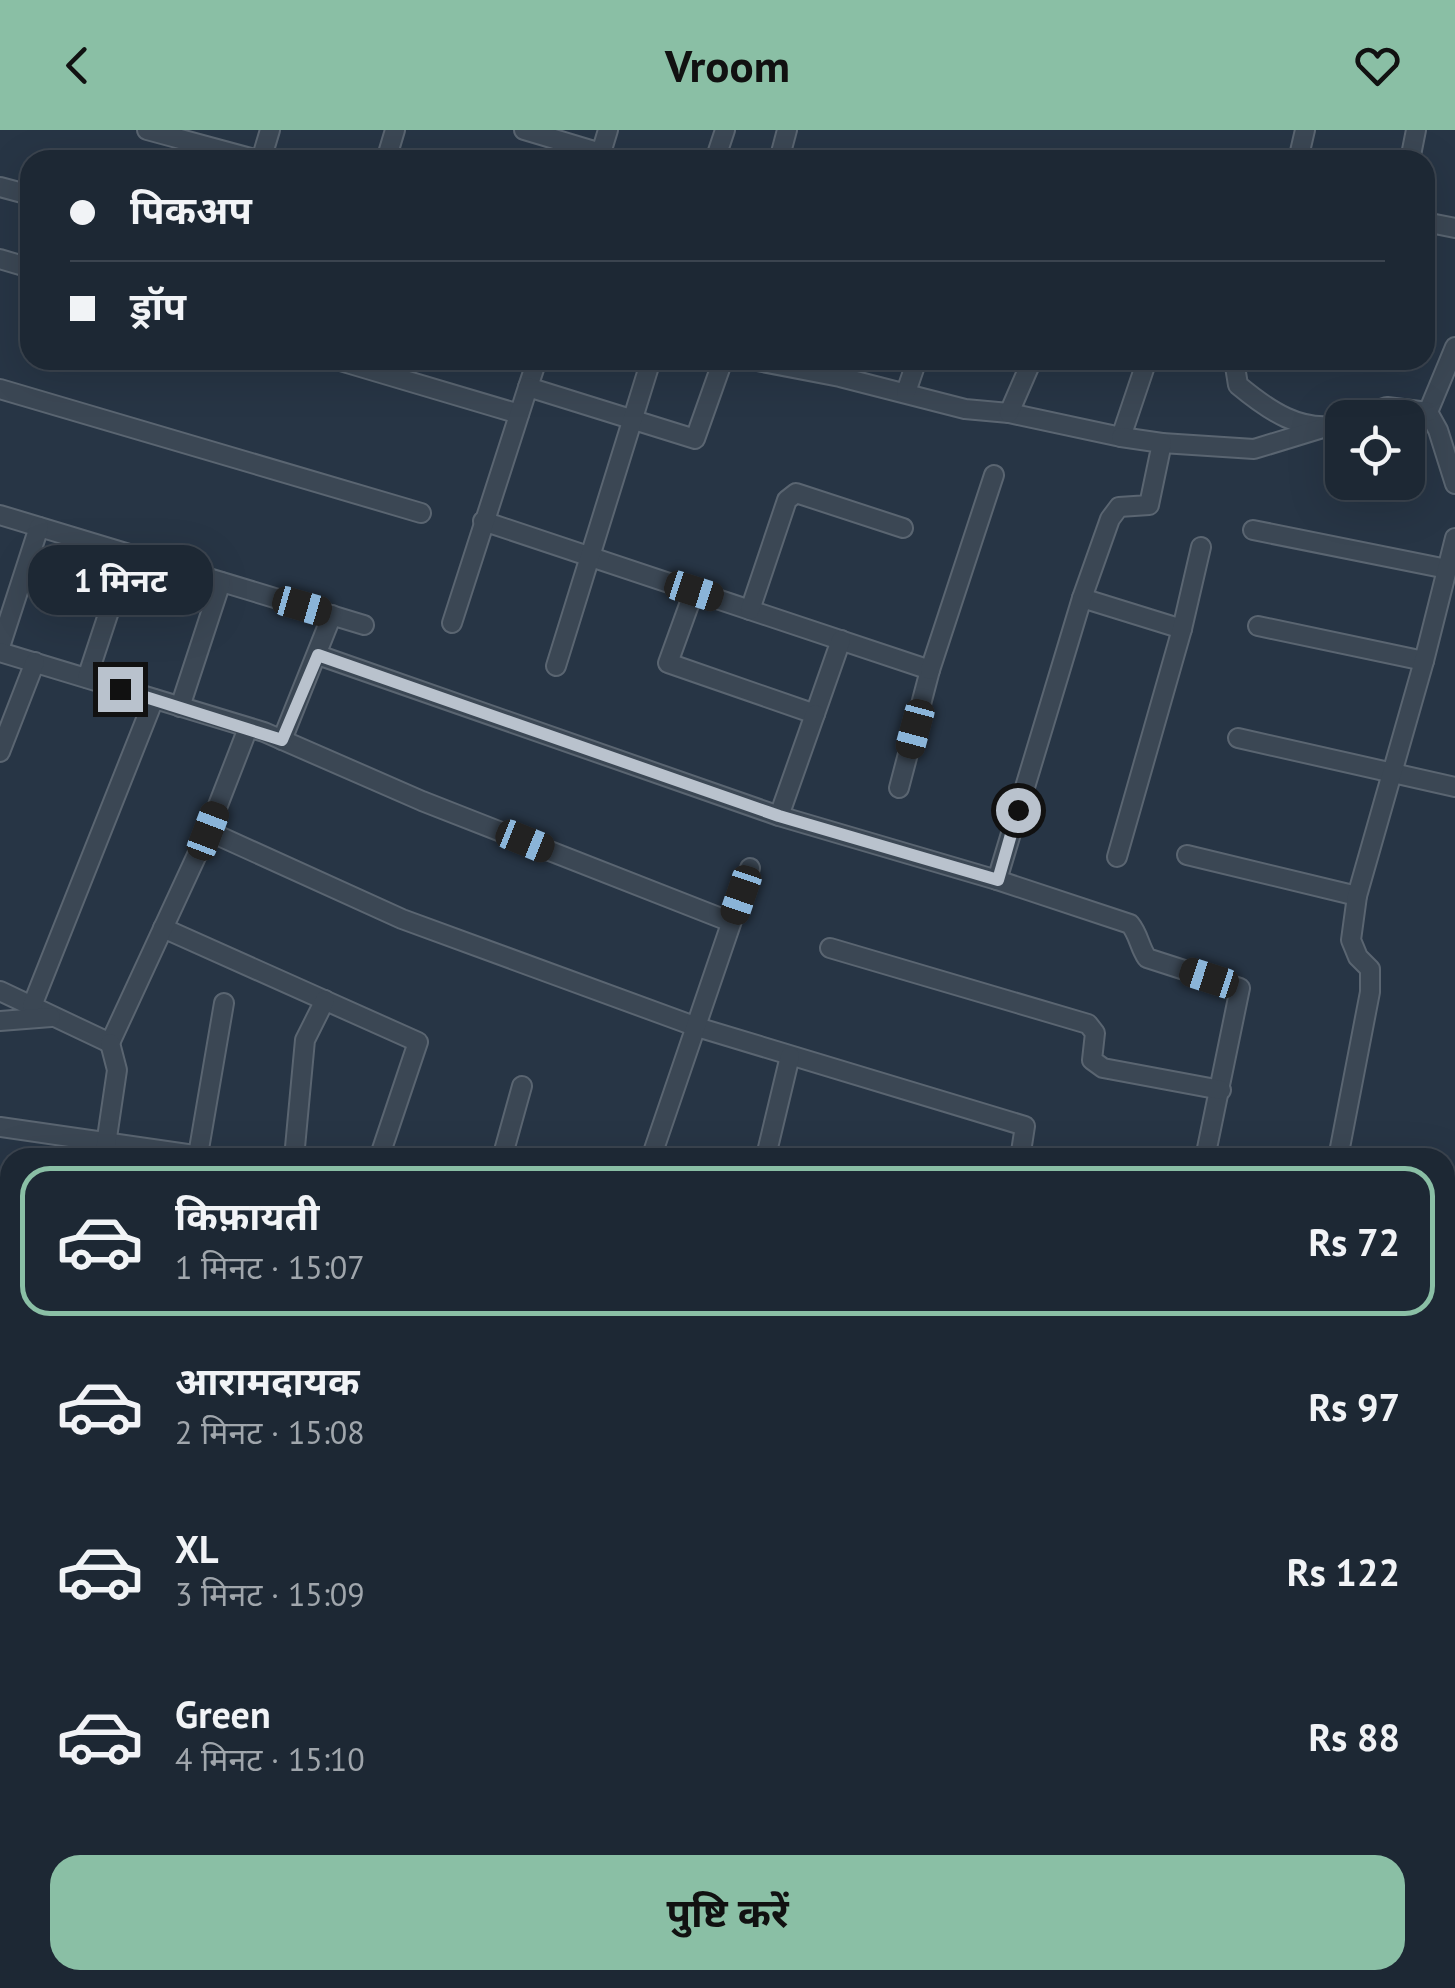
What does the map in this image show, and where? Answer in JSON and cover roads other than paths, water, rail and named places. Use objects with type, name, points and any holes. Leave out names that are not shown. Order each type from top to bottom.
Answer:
[{"type":"street","points":[[524,130],[582,150]]},
{"type":"street","points":[[156,131],[224,150]]},
{"type":"street","points":[[1428,412],[1455,347]]},
{"type":"street","points":[[371,370],[519,414]]},
{"type":"street","points":[[452,623],[533,370]]},
{"type":"street","points":[[556,666],[648,370]]},
{"type":"street","points":[[528,387],[695,439],[719,370]]},
{"type":"street","points":[[847,370],[965,409],[1010,413],[1162,443],[1254,448],[1323,428]]},
{"type":"street","points":[[906,392],[913,370]]},
{"type":"street","points":[[1010,413],[1028,370]]},
{"type":"street","points":[[1120,437],[1143,370]]},
{"type":"street","points":[[1236,370],[1238,385],[1271,412],[1323,428]]},
{"type":"street","points":[[0,390],[420,513]]},
{"type":"street","points":[[1428,412],[1438,430],[1455,484]]},
{"type":"street","points":[[998,880],[1082,598],[1110,519],[1119,507],[1149,505],[1162,443]]},
{"type":"street","points":[[899,788],[930,670],[994,475]]},
{"type":"street","points":[[750,610],[787,500],[796,493],[903,528]]},
{"type":"street","points":[[0,516],[364,625]]},
{"type":"street","points":[[484,521],[930,670]]},
{"type":"street","points":[[39,528],[0,650],[282,740],[422,801],[732,922]]},
{"type":"street","points":[[1253,530],[1447,569]]},
{"type":"street","points":[[1340,1148],[1370,992],[1370,969],[1358,957],[1351,940],[1357,896],[1455,538]]},
{"type":"street","points":[[1117,857],[1182,629],[1201,547]]},
{"type":"street","points":[[87,678],[128,554]]},
{"type":"street","points":[[180,707],[221,582]]},
{"type":"street","points":[[694,591],[668,663],[815,714]]},
{"type":"street","points":[[1082,598],[1182,629]]},
{"type":"street","points":[[282,740],[332,615]]},
{"type":"street","points":[[1258,626],[1424,661]]},
{"type":"street","points":[[779,816],[841,640]]},
{"type":"street","points":[[318,655],[779,816],[998,880],[1130,924],[1140,936],[1140,947],[1147,958],[1240,988],[1207,1148]]},
{"type":"street","points":[[0,752],[35,662]]},
{"type":"street","points":[[32,1006],[154,699]]},
{"type":"street","points":[[105,1148],[117,1070],[110,1043],[208,831],[248,728]]},
{"type":"street","points":[[1238,738],[1455,787]]},
{"type":"street","points":[[208,831],[402,919],[697,1027],[1025,1126],[1022,1148]]},
{"type":"street","points":[[1187,855],[1357,896]]},
{"type":"street","points":[[655,1148],[750,868]]},
{"type":"street","points":[[163,928],[418,1042],[382,1148]]},
{"type":"street","points":[[830,948],[1088,1024],[1095,1034],[1092,1060],[1102,1068],[1221,1090]]},
{"type":"street","points":[[0,991],[110,1043]]},
{"type":"street","points":[[295,1148],[306,1040],[324,1000]]},
{"type":"street","points":[[208,1148],[224,1003]]},
{"type":"street","points":[[0,1020],[56,1017]]},
{"type":"street","points":[[768,1148],[790,1056]]},
{"type":"street","points":[[505,1148],[522,1086]]},
{"type":"street","points":[[0,1127],[96,1148]]}]
